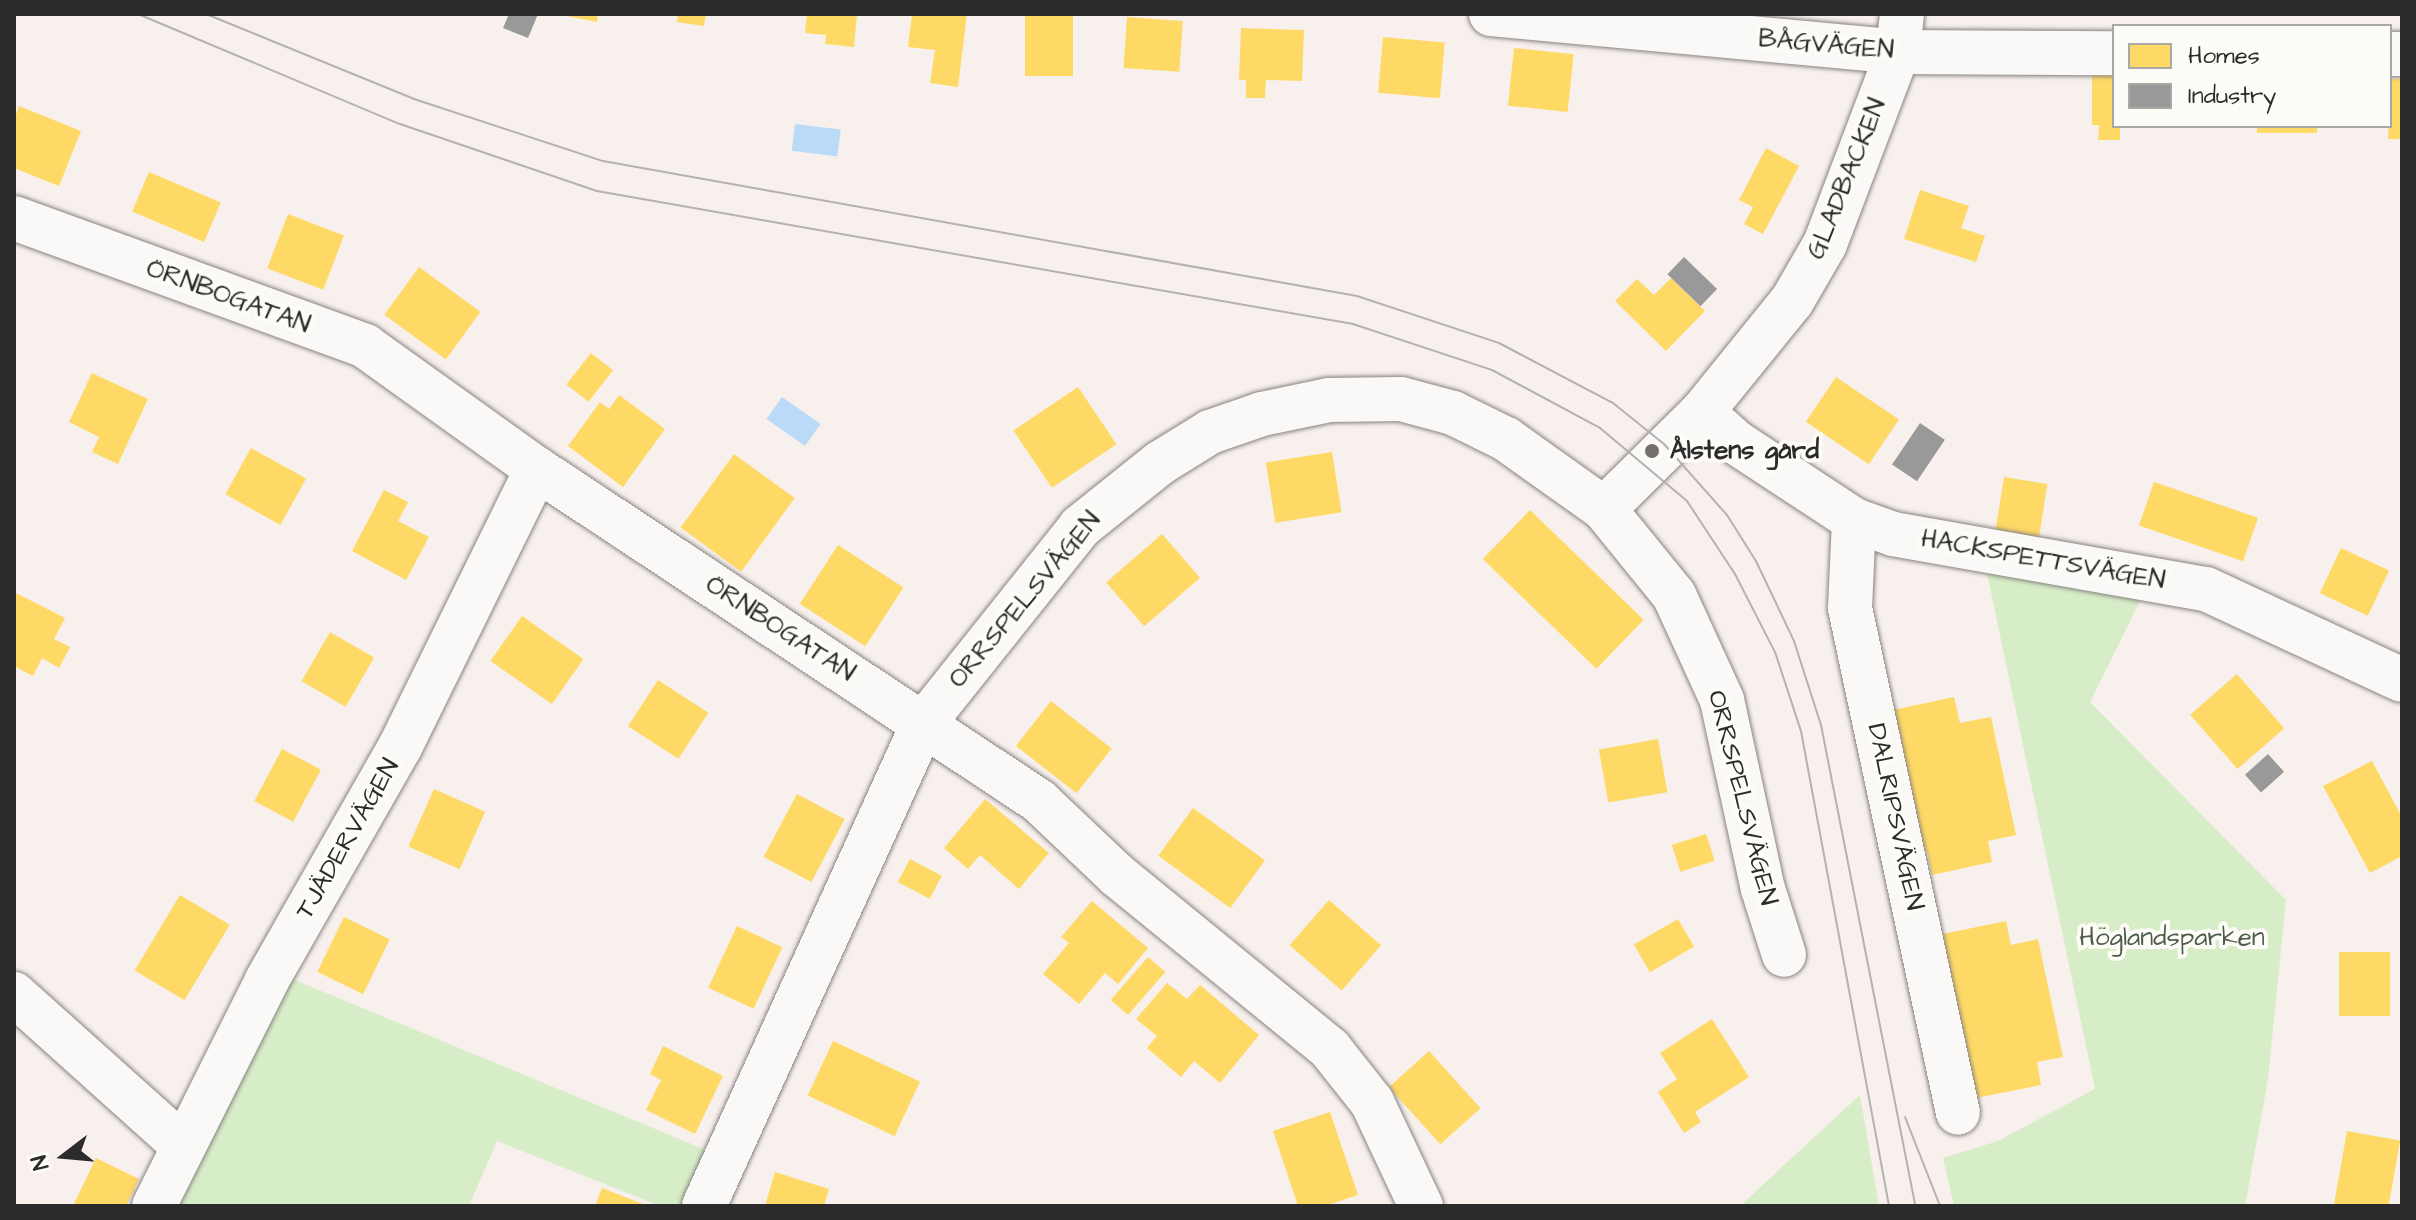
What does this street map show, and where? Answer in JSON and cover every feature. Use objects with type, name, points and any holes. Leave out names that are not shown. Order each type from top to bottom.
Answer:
[{"type":"street","name":"BÅGVÄGEN","points":[[1491,14],[1900,33],[2112,53]]},
{"type":"street","name":"GLADBACKEN","points":[[1604,509],[1702,412],[1792,301],[1825,244],[1900,33]]},
{"type":"street","name":"ÖRNBOGATAN","points":[[14,218],[365,346],[537,469],[1039,801],[1117,875],[1330,1049],[1372,1102],[1421,1206]]},
{"type":"street","name":"ORRSPELSVÄGEN","points":[[704,1206],[923,724],[1080,527],[1160,463],[1210,432],[1262,414],[1329,400],[1401,399],[1453,413],[1506,439],[1604,509],[1674,595],[1722,700],[1763,889],[1784,955]]},
{"type":"street","name":"HACKSPETTSVÄGEN","points":[[1702,412],[1737,443],[1854,520],[1893,534],[2206,589],[2402,680]]},
{"type":"street","name":"TJÄDERVÄGEN","points":[[154,1206],[181,1144],[400,747],[537,469]]},
{"type":"street","name":"DALRIPSVÄGEN","points":[[1854,520],[1850,608],[1958,1113]]},
{"type":"street","points":[[14,994],[181,1144]]},
{"type":"green space","name":"Höglandsparken","points":[[1987,573],[2141,599],[2090,702],[2286,900],[2268,1079],[2245,1206],[1954,1206],[1943,1158],[1998,1141],[2095,1089]]},
{"type":"green space","points":[[285,976],[706,1150],[684,1206],[660,1206],[497,1141],[469,1206],[178,1206]]},
{"type":"green space","points":[[1860,1095],[1879,1206],[1740,1206]]},
{"type":"water","points":[[795,124],[841,130],[837,156],[792,151]]},
{"type":"water","points":[[782,397],[821,424],[805,446],[767,419]]},
{"type":"building: Homes","points":[[557,14],[598,14],[597,22]]},
{"type":"building: Homes","points":[[678,14],[706,14],[704,26],[677,22]]},
{"type":"building: Homes","points":[[807,14],[857,14],[854,47],[825,44],[826,35],[805,33]]},
{"type":"building: Homes","points":[[912,14],[967,14],[958,87],[930,83],[935,50],[908,47]]},
{"type":"building: Homes","points":[[1025,14],[1073,14],[1073,76],[1025,76]]},
{"type":"building: Homes","points":[[1127,17],[1183,21],[1179,72],[1123,68]]},
{"type":"building: Homes","points":[[1241,28],[1304,30],[1302,81],[1266,80],[1265,98],[1246,98],[1246,80],[1239,80]]},
{"type":"building: Homes","points":[[1383,37],[1445,42],[1440,98],[1378,93]]},
{"type":"building: Homes","points":[[1514,48],[1574,54],[1568,112],[1508,106]]},
{"type":"building: Homes","points":[[2092,73],[2112,73],[2112,128],[2120,128],[2120,140],[2098,140],[2099,125],[2092,125]]},
{"type":"building: Homes","points":[[2392,79],[2402,79],[2402,139],[2388,139],[2388,128],[2392,128]]},
{"type":"building: Homes","points":[[19,106],[81,131],[59,186],[14,168],[14,120]]},
{"type":"building: Homes","points":[[2257,128],[2317,128],[2317,133],[2257,133]]},
{"type":"building: Homes","points":[[1766,148],[1799,166],[1763,234],[1744,224],[1753,207],[1739,200]]},
{"type":"building: Homes","points":[[149,172],[221,202],[204,242],[132,212]]},
{"type":"building: Homes","points":[[1920,190],[1969,206],[1961,228],[1985,236],[1976,262],[1904,239]]},
{"type":"building: Homes","points":[[288,214],[344,236],[323,290],[267,268]]},
{"type":"building: Homes","points":[[419,267],[480,312],[446,359],[384,315]]},
{"type":"building: Homes","points":[[1671,278],[1705,311],[1666,351],[1615,301],[1637,279],[1654,295]]},
{"type":"building: Homes","points":[[591,353],[613,370],[588,402],[566,385]]},
{"type":"building: Homes","points":[[92,373],[148,399],[118,464],[92,452],[99,437],[69,422]]},
{"type":"building: Homes","points":[[1836,377],[1899,419],[1869,464],[1806,422]]},
{"type":"building: Homes","points":[[1078,387],[1117,444],[1052,488],[1013,431]]},
{"type":"building: Homes","points":[[619,395],[665,429],[623,487],[568,446],[600,402],[609,409]]},
{"type":"building: Homes","points":[[251,448],[306,479],[280,525],[225,494]]},
{"type":"building: Homes","points":[[1332,452],[1342,512],[1275,523],[1266,462]]},
{"type":"building: Homes","points":[[734,454],[795,498],[741,572],[681,528]]},
{"type":"building: Homes","points":[[2004,477],[2047,484],[2039,539],[1995,532]]},
{"type":"building: Homes","points":[[2154,482],[2258,518],[2243,561],[2139,525]]},
{"type":"building: Homes","points":[[384,490],[408,502],[398,521],[429,537],[406,580],[352,551]]},
{"type":"building: Homes","points":[[1530,510],[1644,620],[1596,669],[1483,559]]},
{"type":"building: Homes","points":[[1162,534],[1200,578],[1144,626],[1106,583]]},
{"type":"building: Homes","points":[[838,545],[903,587],[865,646],[800,604]]},
{"type":"building: Homes","points":[[2341,548],[2389,570],[2368,616],[2320,593]]},
{"type":"building: Homes","points":[[14,592],[65,618],[54,639],[70,647],[59,668],[42,658],[33,676],[14,666]]},
{"type":"building: Homes","points":[[522,616],[583,659],[552,704],[490,661]]},
{"type":"building: Homes","points":[[330,632],[374,658],[346,707],[302,681]]},
{"type":"building: Homes","points":[[2237,674],[2284,728],[2237,769],[2190,715]]},
{"type":"building: Homes","points":[[658,680],[708,713],[678,759],[628,726]]},
{"type":"building: Homes","points":[[1954,697],[1960,723],[1991,717],[2016,835],[1988,841],[1992,862],[1932,875],[1927,851],[1914,853],[1893,710]]},
{"type":"building: Homes","points":[[1051,701],[1112,748],[1077,793],[1016,746]]},
{"type":"building: Homes","points":[[1658,739],[1667,792],[1608,803],[1599,749]]},
{"type":"building: Homes","points":[[282,749],[321,770],[293,822],[254,801]]},
{"type":"building: Homes","points":[[2372,761],[2402,817],[2402,856],[2370,873],[2323,786]]},
{"type":"building: Homes","points":[[434,789],[485,812],[460,869],[408,847]]},
{"type":"building: Homes","points":[[797,794],[845,819],[811,882],[764,857]]},
{"type":"building: Homes","points":[[985,799],[1049,853],[1019,889],[980,855],[968,869],[944,848]]},
{"type":"building: Homes","points":[[1193,808],[1265,860],[1230,908],[1158,856]]},
{"type":"building: Homes","points":[[1706,834],[1715,861],[1680,872],[1672,845]]},
{"type":"building: Homes","points":[[910,859],[942,876],[930,899],[898,882]]},
{"type":"building: Homes","points":[[180,895],[230,925],[184,1000],[135,970]]},
{"type":"building: Homes","points":[[1329,900],[1381,945],[1342,991],[1290,945]]},
{"type":"building: Homes","points":[[1092,901],[1148,948],[1118,984],[1105,973],[1079,1004],[1043,974],[1069,943],[1061,937]]},
{"type":"building: Homes","points":[[344,917],[390,939],[363,994],[317,972]]},
{"type":"building: Homes","points":[[1678,919],[1694,947],[1650,972],[1634,944]]},
{"type":"building: Homes","points":[[2006,921],[2011,945],[2038,939],[2063,1057],[2037,1062],[2041,1085],[1976,1098],[1938,935]]},
{"type":"building: Homes","points":[[737,926],[782,947],[754,1009],[708,988]]},
{"type":"building: Homes","points":[[2339,952],[2390,952],[2390,1016],[2339,1016]]},
{"type":"building: Homes","points":[[1148,957],[1165,972],[1128,1015],[1111,1000]]},
{"type":"building: Homes","points":[[1167,983],[1187,999],[1200,985],[1259,1035],[1220,1083],[1194,1061],[1181,1077],[1147,1048],[1157,1036],[1136,1019]]},
{"type":"building: Homes","points":[[1712,1019],[1749,1077],[1695,1112],[1701,1122],[1684,1133],[1658,1092],[1677,1079],[1660,1053]]},
{"type":"building: Homes","points":[[833,1041],[920,1082],[895,1136],[808,1095]]},
{"type":"building: Homes","points":[[663,1046],[723,1076],[695,1134],[646,1110],[661,1080],[650,1074]]},
{"type":"building: Homes","points":[[1429,1051],[1481,1108],[1440,1144],[1389,1087]]},
{"type":"building: Homes","points":[[1330,1112],[1358,1195],[1325,1206],[1298,1206],[1273,1131]]},
{"type":"building: Homes","points":[[2347,1131],[2400,1140],[2389,1206],[2334,1206]]},
{"type":"building: Homes","points":[[96,1158],[139,1179],[126,1206],[73,1206]]},
{"type":"building: Homes","points":[[775,1172],[829,1189],[824,1206],[765,1206]]},
{"type":"building: Homes","points":[[602,1188],[648,1206],[595,1206]]},
{"type":"building: Industry","points":[[509,14],[538,14],[528,38],[503,28]]},
{"type":"building: Industry","points":[[1684,257],[1717,289],[1700,306],[1667,274]]},
{"type":"building: Industry","points":[[1920,423],[1945,440],[1917,481],[1892,464]]},
{"type":"building: Industry","points":[[2268,754],[2284,772],[2261,793],[2245,775]]},
{"type":"tram line","points":[[138,14],[400,124],[597,191],[1353,324],[1492,370],[1600,428],[1687,501],[1735,574],[1775,652],[1801,731],[1889,1206]]},
{"type":"tram line","points":[[206,14],[414,99],[603,161],[1357,296],[1499,343],[1613,403],[1664,444],[1727,515],[1756,561],[1794,641],[1821,725],[1915,1206]]},
{"type":"tram line","points":[[1905,1117],[1940,1206]]},
{"type":"place","name":"Ålstens gård","points":[[1652,451]]}]
